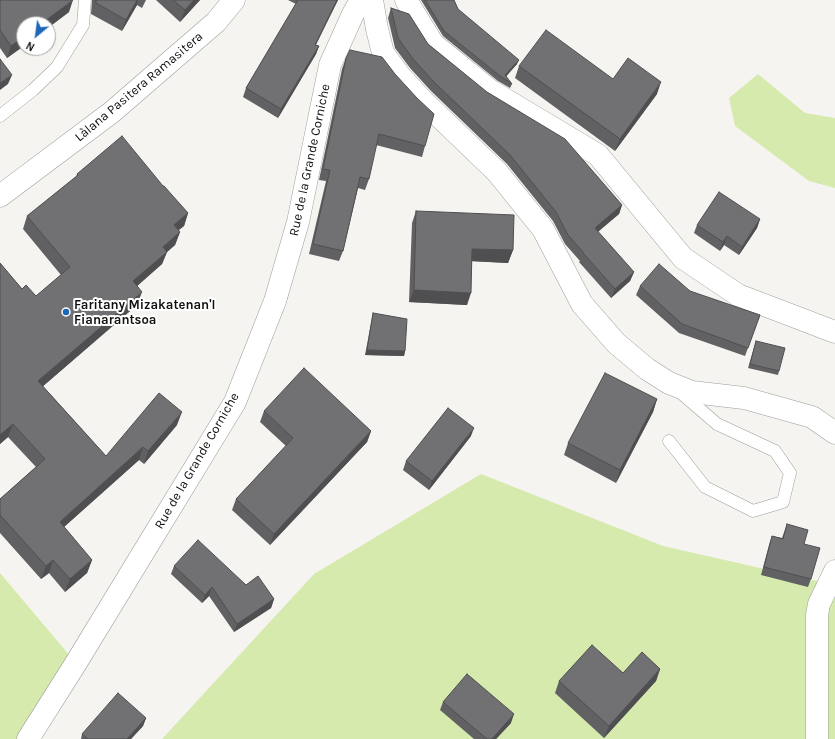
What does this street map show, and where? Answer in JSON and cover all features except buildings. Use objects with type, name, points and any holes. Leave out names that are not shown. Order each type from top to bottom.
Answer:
[{"type":"street","name":"Làlana Pasitera Ramasitera","points":[[0,196],[112,112],[216,22],[234,0]]},
{"type":"street","name":"Rue de la Grande Corniche","points":[[28,739],[76,663],[234,402],[275,301],[298,222],[330,65],[361,0]]},
{"type":"street","points":[[372,0],[383,53],[400,76],[422,100],[497,172],[543,229],[582,304],[616,343],[647,369],[670,383],[692,392],[744,398],[812,418],[835,433]]},
{"type":"street","points":[[406,0],[433,44],[491,91],[598,155],[683,258],[738,295],[835,332]]},
{"type":"street","points":[[817,739],[817,615],[819,604],[835,571]]},
{"type":"lane","points":[[0,116],[33,90],[57,67],[83,25],[85,0]]},
{"type":"lane","points":[[669,441],[705,487],[753,511],[783,502],[790,473],[776,451],[717,424],[670,383]]},
{"type":"green space","points":[[758,74],[805,113],[835,118],[835,188],[809,181],[735,126],[729,98]]},
{"type":"green space","points":[[481,474],[663,546],[835,585],[835,739],[162,739],[314,574]]},
{"type":"green space","points":[[0,573],[76,663],[28,739],[0,739]]},
{"type":"place","name":"Faritany Mizakatenan'I Fianarantsoa","points":[[66,312]]}]
